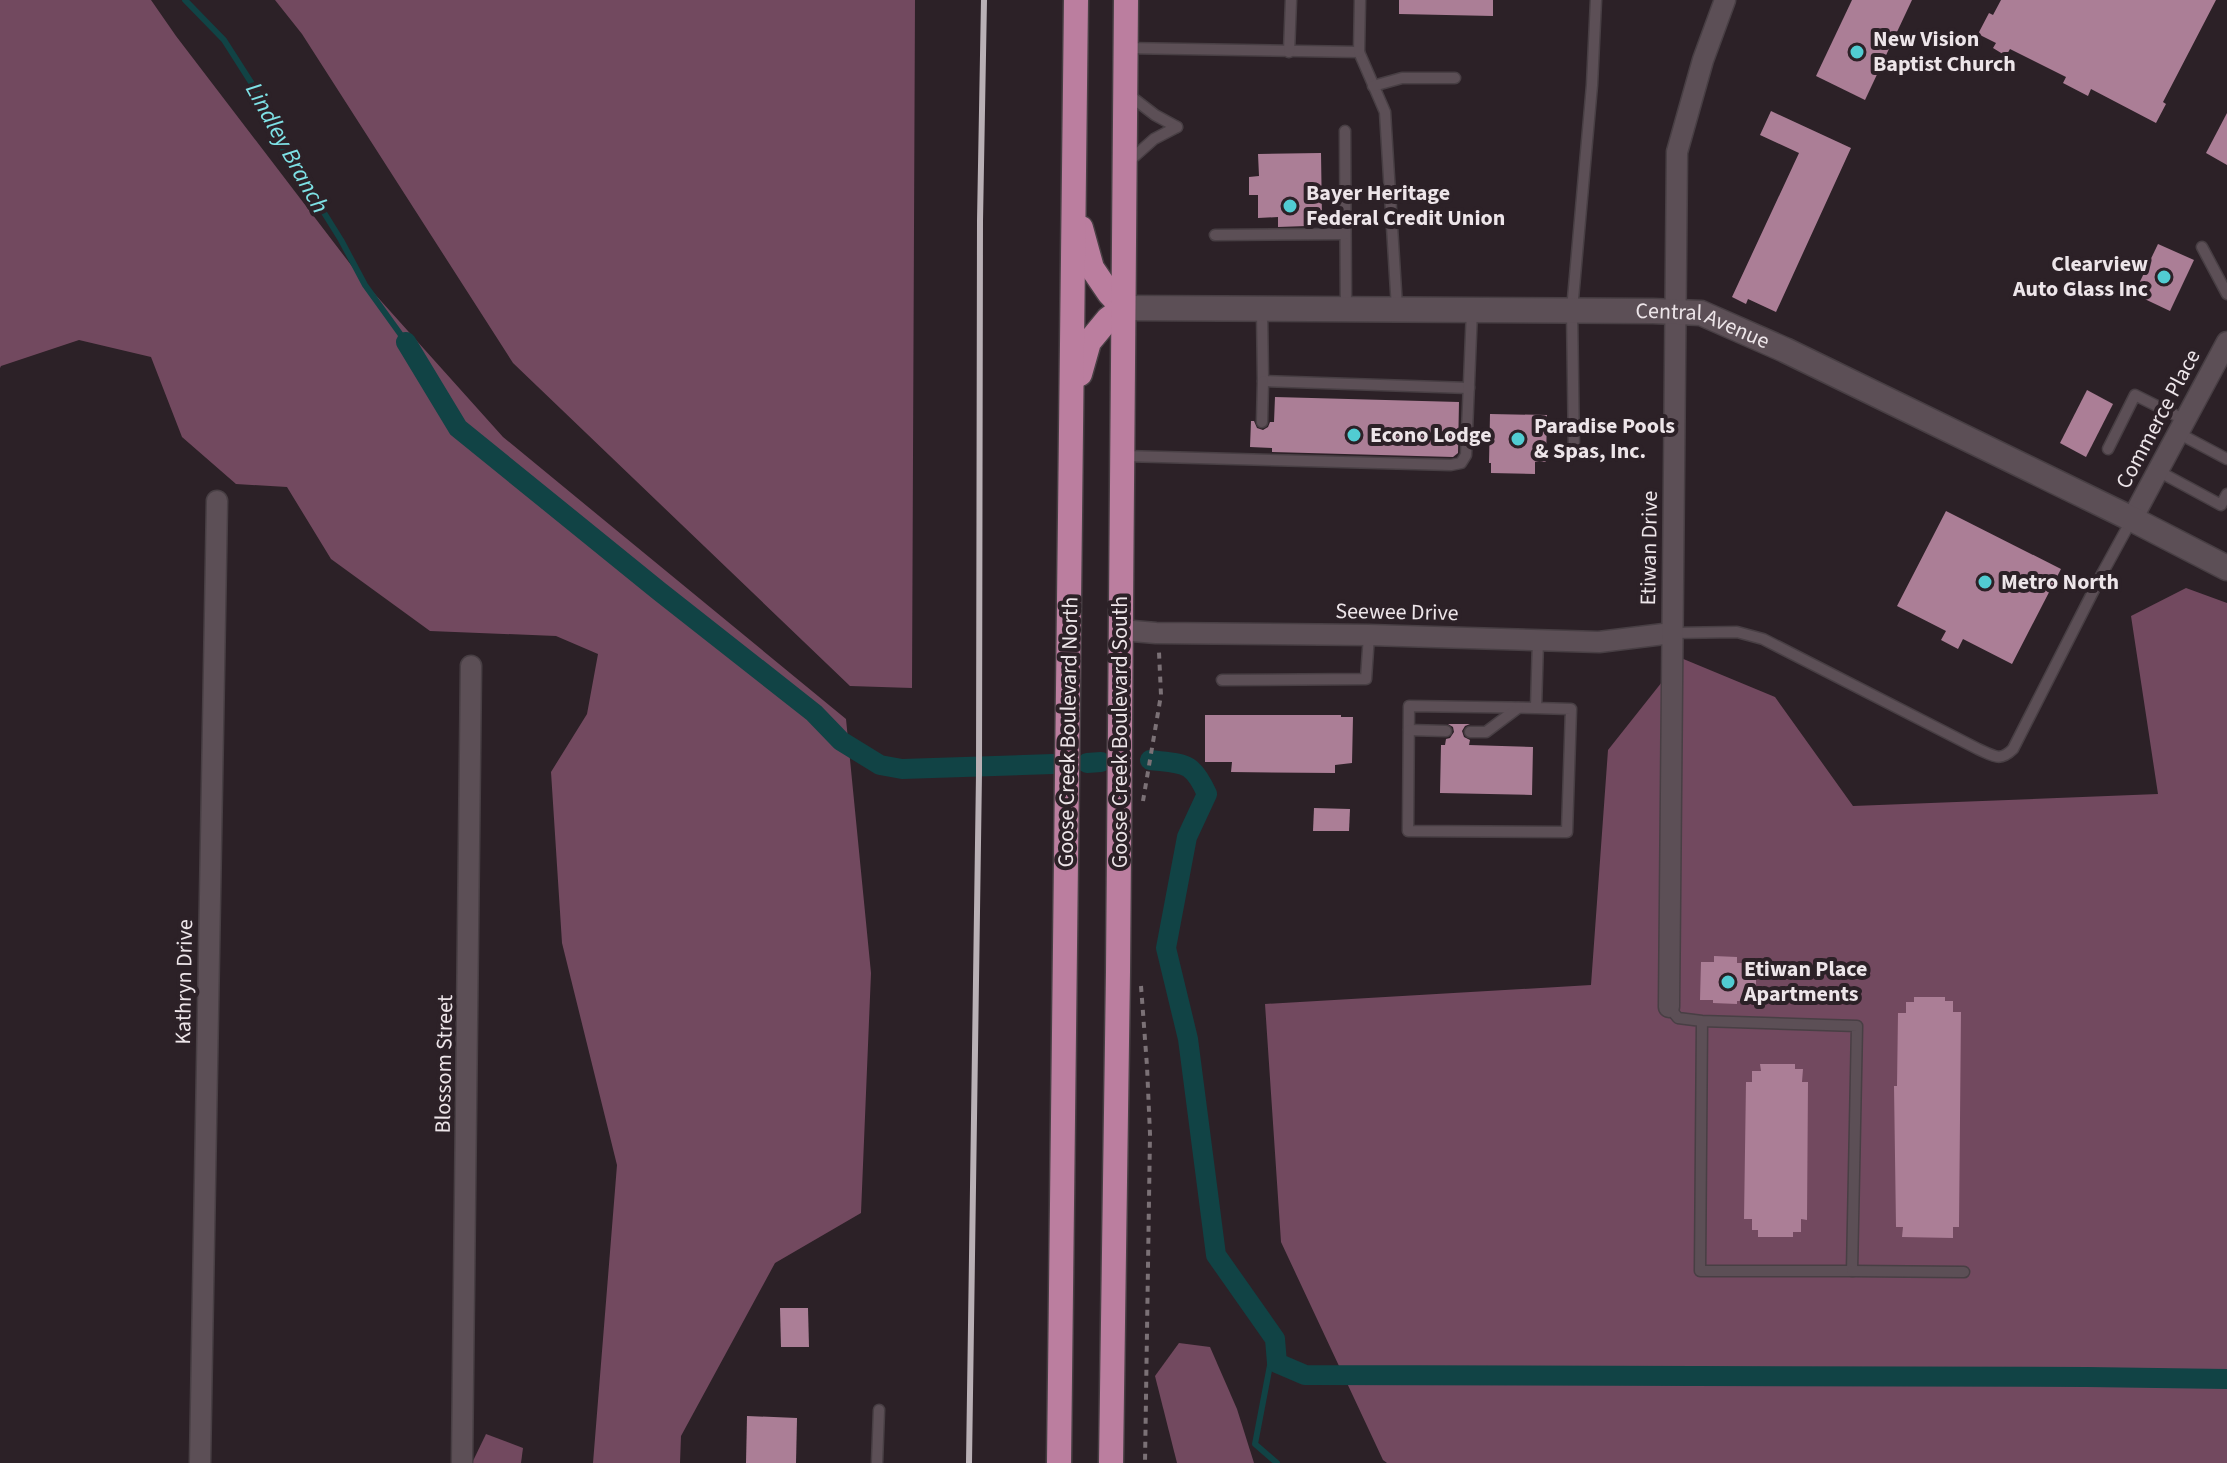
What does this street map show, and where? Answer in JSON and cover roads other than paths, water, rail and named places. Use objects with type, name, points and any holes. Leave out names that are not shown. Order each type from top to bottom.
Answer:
[{"type":"highway","name":"Goose Creek Boulevard North","points":[[1059,1463],[1076,0]]},
{"type":"highway","name":"Goose Creek Boulevard South","points":[[1111,1463],[1126,0]]},
{"type":"highway","points":[[1071,411],[1089,342],[1108,319],[1123,308],[1092,268],[1074,211]]},
{"type":"street","name":"Etiwan Drive","points":[[1669,1007],[1677,152],[1703,60],[1725,0]]},
{"type":"street","name":"Central Avenue","points":[[1123,308],[1701,313],[1785,350],[2227,568]]},
{"type":"street","name":"Commerce Place","points":[[2132,519],[2227,342]]},
{"type":"street","name":"Kathryn Drive","points":[[200,1463],[217,501]]},
{"type":"street","name":"Seewee Drive","points":[[1121,630],[1599,642],[1672,633]]},
{"type":"street","name":"Blossom Street","points":[[462,1463],[471,666]]},
{"type":"lane","points":[[1289,52],[1291,0]]},
{"type":"lane","points":[[1360,0],[1359,52],[1385,112],[1397,310]]},
{"type":"lane","points":[[1574,452],[1572,310],[1592,85],[1596,0]]},
{"type":"lane","points":[[1125,48],[1359,52]]},
{"type":"lane","points":[[1373,86],[1402,78],[1455,78]]},
{"type":"lane","points":[[1124,165],[1154,139],[1177,127],[1155,115],[1125,91]]},
{"type":"lane","points":[[1345,131],[1346,309]]},
{"type":"lane","points":[[1215,235],[1345,234]]},
{"type":"lane","points":[[2202,247],[2227,294]]},
{"type":"lane","points":[[1262,309],[1262,422]]},
{"type":"lane","points":[[1122,456],[1461,463],[1466,455],[1472,310]]},
{"type":"lane","points":[[1263,381],[1469,388]]},
{"type":"lane","points":[[2108,449],[2135,395],[2227,459]]},
{"type":"lane","points":[[1262,447],[1262,460]]},
{"type":"lane","points":[[2158,471],[2221,505],[2227,494]]},
{"type":"lane","points":[[1672,633],[1737,632],[1763,639],[1978,749],[1996,757],[2006,756],[2013,749],[2132,519]]},
{"type":"lane","points":[[1222,680],[1366,679],[1369,635]]},
{"type":"lane","points":[[1536,708],[1538,640]]},
{"type":"lane","points":[[1409,706],[1536,708],[1571,709],[1567,832],[1408,831],[1409,706]]},
{"type":"lane","points":[[1470,732],[1486,732],[1518,708]]},
{"type":"lane","points":[[1409,730],[1446,731]]},
{"type":"lane","points":[[1669,1007],[1678,1018],[1702,1021],[1857,1026],[1852,1271]]},
{"type":"lane","points":[[1702,1021],[1700,1271],[1964,1272]]},
{"type":"lane","points":[[877,1463],[879,1410]]},
{"type":"waterway","name":"Lindley Branch","points":[[185,0],[224,40],[268,109],[285,154],[341,240],[365,285],[406,342]]},
{"type":"waterway","points":[[406,342],[458,428],[814,713],[841,741],[880,765],[902,769],[1053,764]]},
{"type":"waterway","points":[[1150,760],[1186,766],[1197,775],[1207,794],[1187,837],[1166,948],[1188,1039],[1216,1255],[1275,1339],[1277,1363],[1305,1375],[2227,1379]]},
{"type":"waterway","points":[[1087,763],[1101,762]]},
{"type":"waterway","points":[[1275,1339],[1255,1444],[1277,1463]]},
{"type":"railway","points":[[969,1463],[979,774],[980,221],[984,0]]},
{"type":"place","name":"New Vision Baptist Church","points":[[1857,52]]},
{"type":"place","name":"Bayer Heritage Federal Credit Union","points":[[1290,206]]},
{"type":"place","name":"Clearview Auto Glass Inc","points":[[2164,277]]},
{"type":"place","name":"Econo Lodge","points":[[1354,435]]},
{"type":"place","name":"Paradise Pools & Spas, Inc.","points":[[1518,439]]},
{"type":"place","name":"Metro North","points":[[1985,582]]},
{"type":"place","name":"Etiwan Place Apartments","points":[[1728,982]]}]
